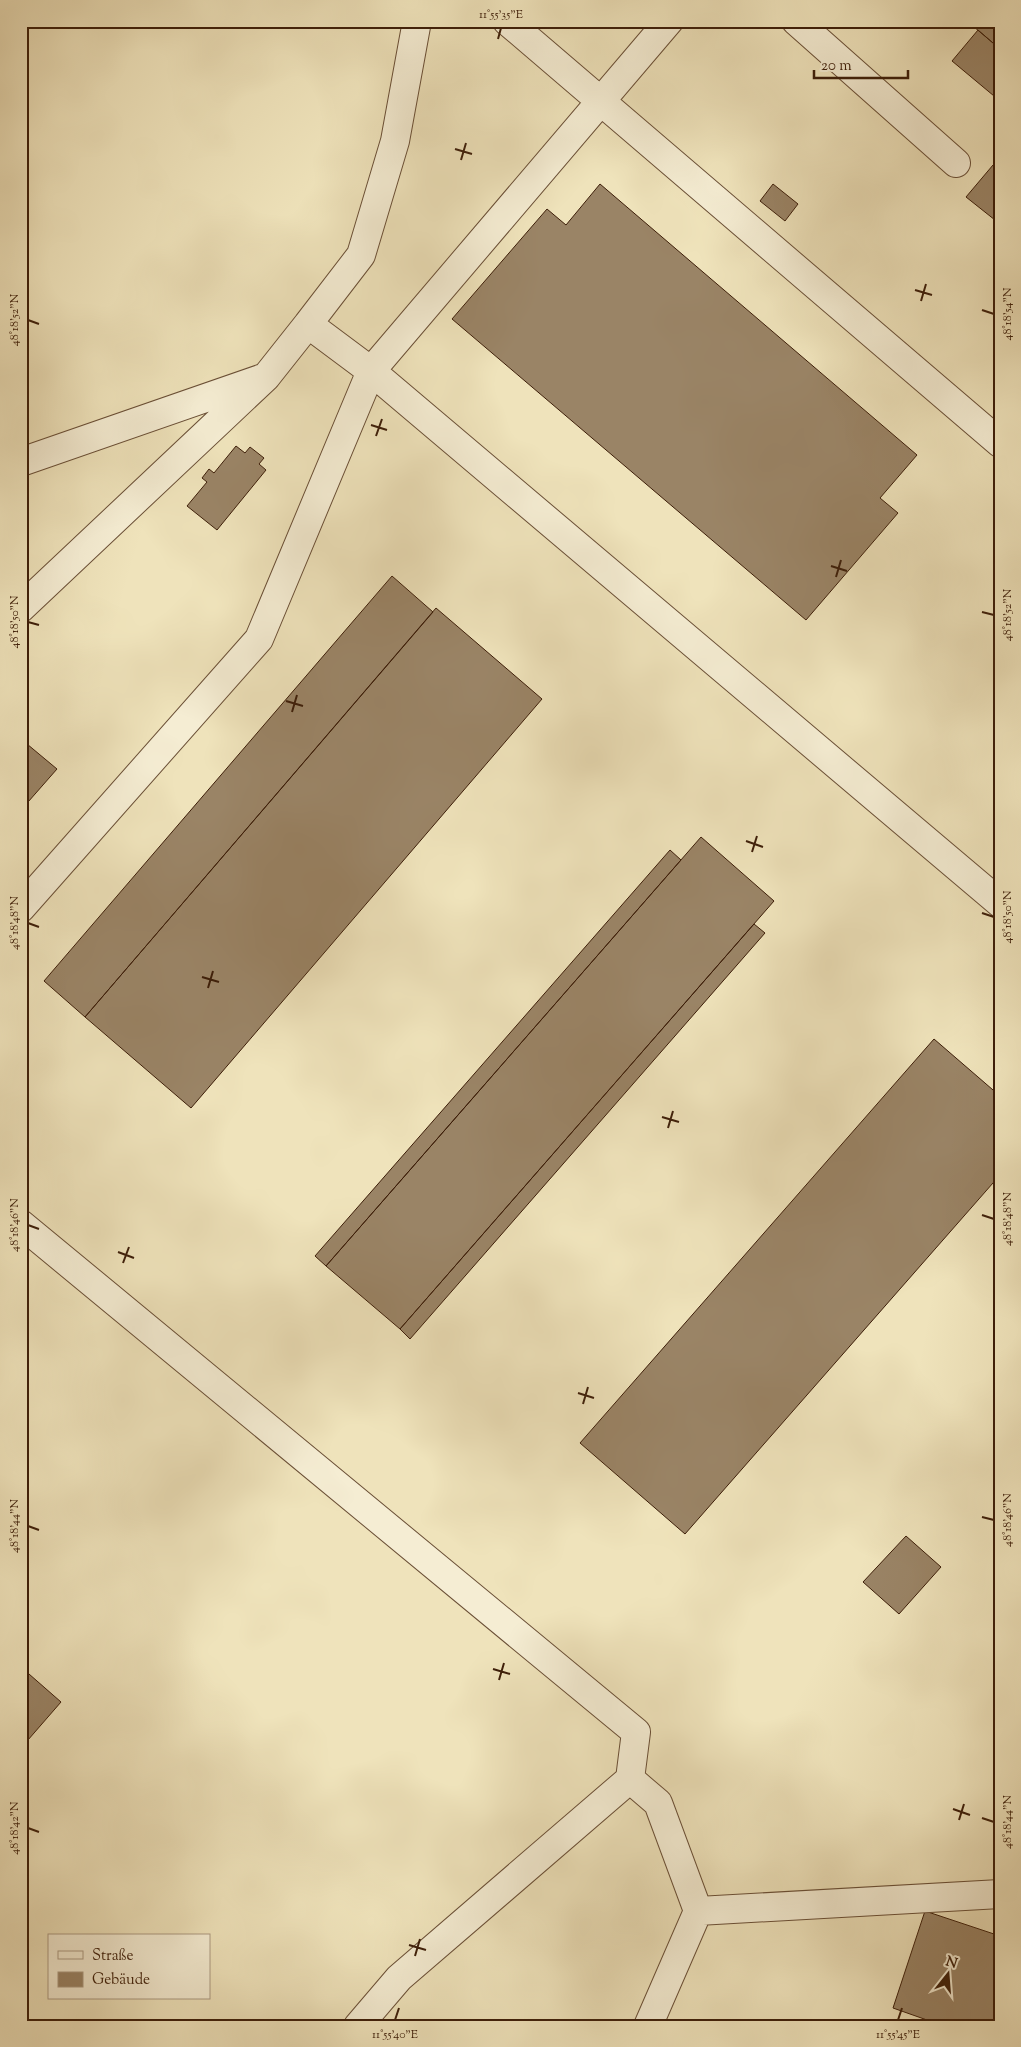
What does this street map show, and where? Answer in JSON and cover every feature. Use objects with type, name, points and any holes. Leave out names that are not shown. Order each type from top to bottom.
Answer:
[{"type":"lane","points":[[21,608],[266,377],[361,255],[395,141],[416,21]]},
{"type":"lane","points":[[507,21],[599,102],[1000,443]]},
{"type":"lane","points":[[21,908],[259,639],[371,371],[669,21]]},
{"type":"lane","points":[[796,21],[956,162]]},
{"type":"lane","points":[[308,324],[371,371],[1000,903]]},
{"type":"lane","points":[[21,462],[266,377]]},
{"type":"lane","points":[[21,1224],[636,1732],[630,1779],[399,1978],[358,2026]]},
{"type":"lane","points":[[630,1779],[658,1803],[698,1911],[648,2026]]},
{"type":"lane","points":[[698,1911],[1000,1894]]},
{"type":"building","points":[[977,21],[1000,21],[1000,49],[973,26]]},
{"type":"building","points":[[978,30],[1000,49],[1000,101],[952,61]]},
{"type":"building","points":[[993,165],[1000,171],[1000,224],[966,197]]},
{"type":"building","points":[[600,184],[917,455],[880,498],[898,513],[806,620],[452,319],[547,209],[566,225]]},
{"type":"building","points":[[773,184],[798,204],[785,221],[760,201]]},
{"type":"building","points":[[236,446],[245,453],[250,447],[264,458],[259,464],[266,470],[217,530],[187,506],[207,482],[202,478],[209,469],[214,473]]},
{"type":"building","points":[[392,576],[433,612],[85,1017],[44,981]]},
{"type":"building","points":[[436,608],[542,699],[191,1108],[85,1017]]},
{"type":"building","points":[[21,739],[57,769],[21,810]]},
{"type":"building","points":[[701,837],[774,901],[400,1329],[326,1266]]},
{"type":"building","points":[[670,850],[681,860],[326,1266],[315,1256]]},
{"type":"building","points":[[754,924],[765,933],[410,1339],[400,1329]]},
{"type":"building","points":[[934,1039],[1000,1096],[1000,1175],[685,1534],[580,1443]]},
{"type":"building","points":[[906,1536],[941,1567],[899,1614],[863,1582]]},
{"type":"building","points":[[21,1667],[61,1702],[21,1748]]},
{"type":"building","points":[[925,1911],[1000,1936],[1000,2026],[944,2026],[893,2008]]}]
